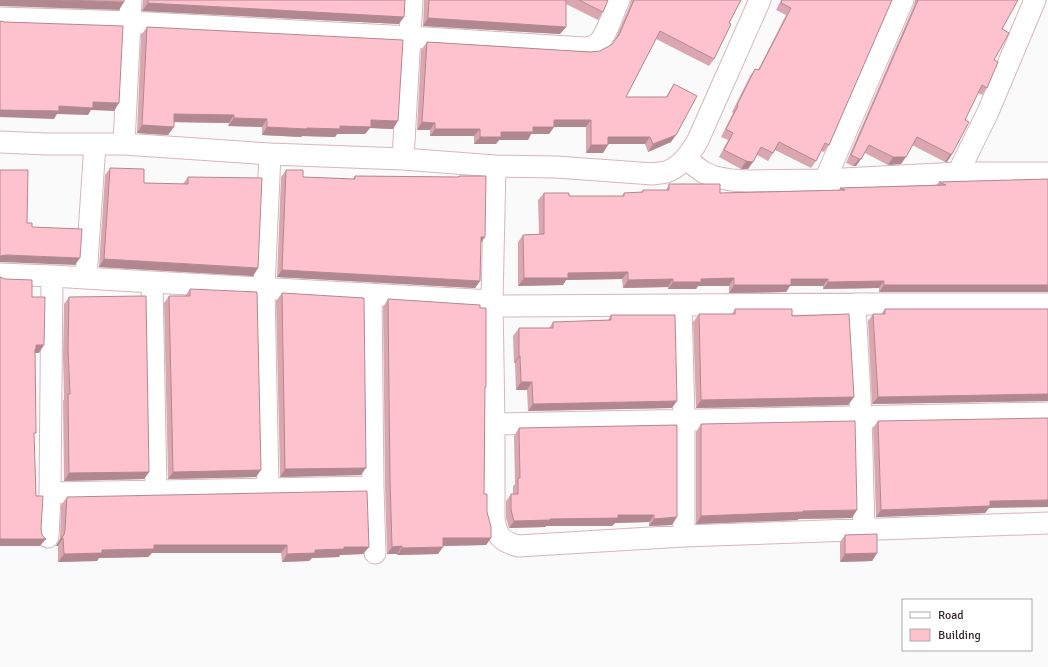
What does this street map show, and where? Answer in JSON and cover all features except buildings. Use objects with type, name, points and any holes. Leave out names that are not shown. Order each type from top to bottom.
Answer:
[{"type":"street","points":[[124,144],[131,0]]},
{"type":"street","points":[[403,159],[412,0]]},
{"type":"street","points":[[0,18],[130,22],[591,48],[600,42],[619,0]]},
{"type":"street","points":[[0,142],[46,144],[124,144],[270,154],[403,159],[495,166],[556,167],[653,174],[666,172],[676,168],[693,150],[760,0]]},
{"type":"street","points":[[825,180],[903,0]]},
{"type":"street","points":[[958,173],[988,112],[1035,0]]},
{"type":"street","points":[[1041,0],[1048,5]]},
{"type":"street","points":[[86,278],[95,144]]},
{"type":"street","points":[[268,489],[264,288],[270,154]]},
{"type":"street","points":[[686,159],[702,172],[715,177],[731,180],[825,180],[958,173],[1048,173]]},
{"type":"street","points":[[495,166],[492,304],[494,520],[496,531],[501,538],[508,543],[518,546],[684,536],[1048,523]]},
{"type":"street","points":[[0,274],[371,294],[492,304],[1048,304],[1048,310]]},
{"type":"street","points":[[48,537],[50,493],[52,276]]},
{"type":"street","points":[[152,282],[156,491]]},
{"type":"street","points":[[371,294],[375,553]]},
{"type":"street","points":[[855,304],[861,417],[864,529]]},
{"type":"street","points":[[681,305],[684,420],[684,536]]},
{"type":"street","points":[[494,424],[1048,413]]},
{"type":"street","points":[[50,493],[373,487]]}]
